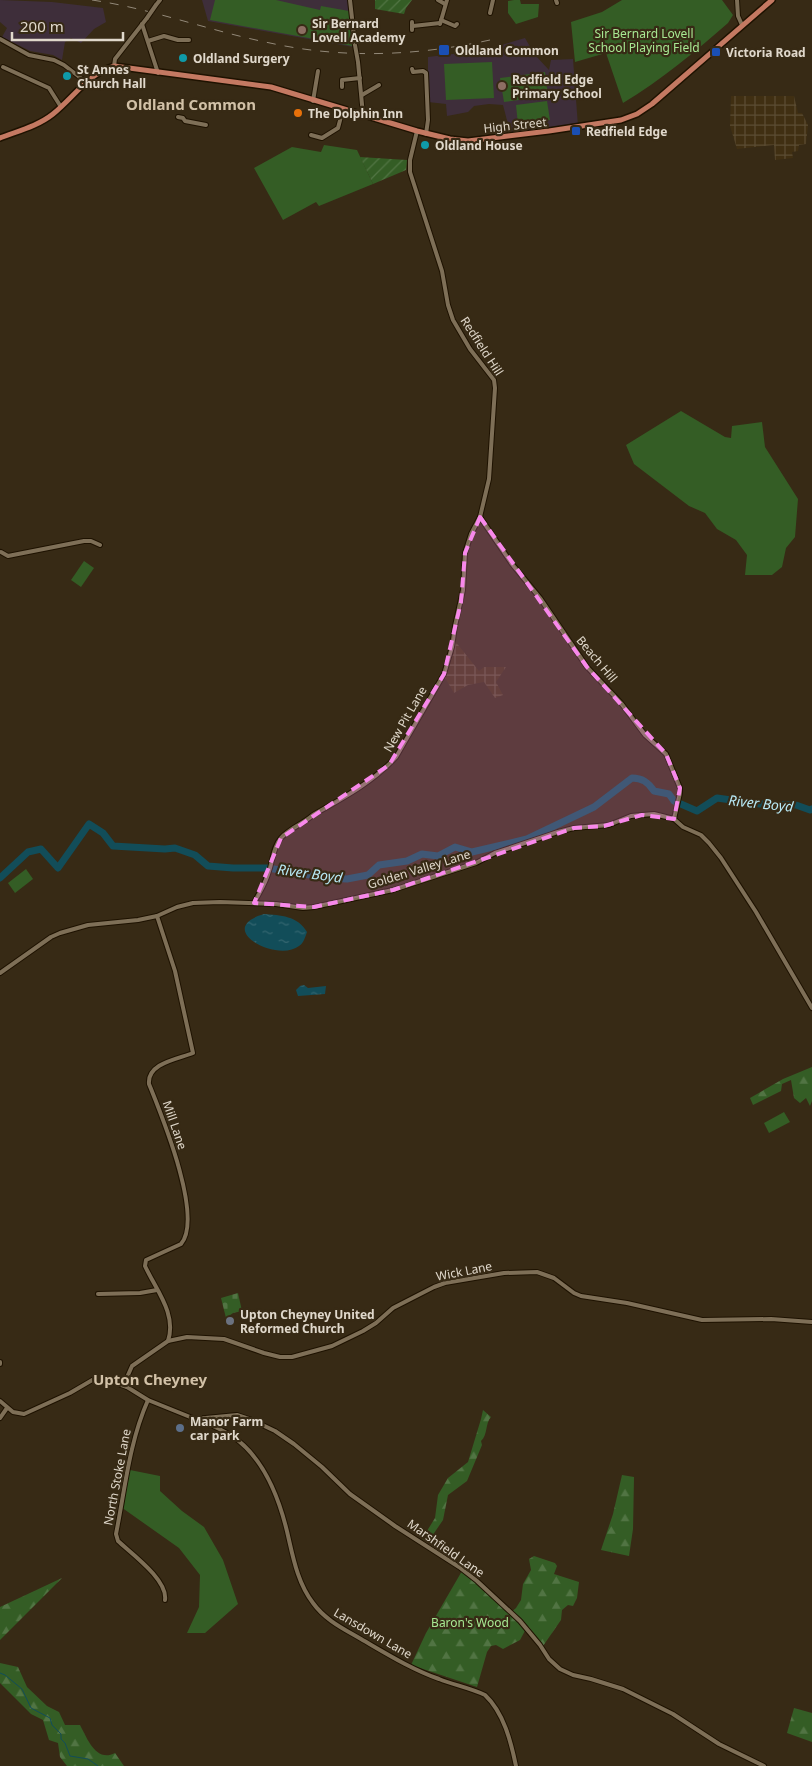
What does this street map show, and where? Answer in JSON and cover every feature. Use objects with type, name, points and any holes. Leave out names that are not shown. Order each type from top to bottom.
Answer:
[{"type":"main road","name":"High Street","points":[[114,66],[271,88],[418,132],[450,139],[468,140],[572,128],[628,118],[638,114],[660,98],[772,0]]},
{"type":"main road","points":[[0,138],[36,124],[52,115],[97,73],[114,66]]},
{"type":"street","points":[[114,66],[115,58],[160,0]]},
{"type":"street","points":[[350,0],[363,115]]},
{"type":"street","points":[[438,0],[446,2],[440,23]]},
{"type":"street","points":[[490,13],[493,0]]},
{"type":"street","points":[[732,0],[737,1],[738,16],[742,25]]},
{"type":"street","points":[[412,26],[440,23],[455,26],[458,24]]},
{"type":"street","points":[[142,24],[158,73]]},
{"type":"street","points":[[148,41],[164,36],[178,40],[189,40]]},
{"type":"street","points":[[0,39],[29,55],[54,60],[64,65],[86,82]]},
{"type":"street","points":[[3,67],[49,88],[61,107]]},
{"type":"street","points":[[412,69],[413,72],[423,71],[426,73],[428,120],[426,134]]},
{"type":"street","points":[[5,74],[8,70]]},
{"type":"street","points":[[313,101],[318,71]]},
{"type":"street","points":[[342,87],[342,80],[360,78]]},
{"type":"street","points":[[362,95],[379,85]]},
{"type":"street","points":[[312,136],[322,138],[338,128],[343,109]]},
{"type":"street","points":[[178,117],[186,121],[206,125]]},
{"type":"street","name":"Redfield Hill","points":[[418,132],[410,160],[410,172],[442,271],[448,305],[461,335],[494,380],[489,479],[480,517]]},
{"type":"street","name":"Beach Hill","points":[[480,517],[512,564],[540,598],[587,667],[621,703],[645,734],[666,754],[680,788],[674,819]]},
{"type":"street","name":"New Pit Lane","points":[[254,903],[269,873],[277,844],[289,830],[370,780],[389,764],[400,750],[445,668],[452,647],[461,602],[465,553],[471,534],[480,517]]},
{"type":"street","points":[[0,553],[8,556],[84,541],[92,541],[100,545]]},
{"type":"street","name":"Golden Valley Lane","points":[[0,974],[41,943],[60,933],[88,925],[138,920],[157,916],[193,903],[254,903],[303,908],[314,907],[393,890],[476,863],[495,852],[574,828],[608,825],[631,816],[642,815],[654,814],[674,819]]},
{"type":"street","points":[[674,819],[683,827],[701,835],[721,858],[756,912],[812,1008]]},
{"type":"street","name":"Mill Lane","points":[[157,916],[175,971],[192,1053],[166,1062],[151,1073],[148,1078],[167,1127],[179,1168],[185,1192],[188,1228],[185,1239],[181,1244],[146,1260],[144,1266],[169,1312],[172,1331],[168,1340]]},
{"type":"street","name":"Wick Lane","points":[[128,1387],[128,1375],[132,1366],[168,1340],[187,1337],[224,1339],[264,1353],[280,1357],[292,1357],[332,1346],[363,1331],[376,1323],[393,1308],[434,1287],[480,1276],[504,1273],[538,1272],[554,1278],[581,1296],[627,1303],[702,1320],[771,1319],[812,1322]]},
{"type":"street","points":[[98,1294],[140,1293],[156,1290]]},
{"type":"street","name":"Marshfield Lane","points":[[6,1408],[17,1414],[24,1414],[98,1378],[107,1379],[128,1387],[148,1400],[195,1418],[237,1416],[252,1420],[275,1431],[294,1444],[350,1494],[477,1581],[520,1620],[549,1659],[560,1669],[573,1676],[591,1679],[622,1689],[673,1714],[719,1744],[764,1766]]},
{"type":"street","name":"North Stoke Lane","points":[[148,1400],[139,1421],[131,1449],[116,1534],[118,1541],[157,1578],[165,1591],[165,1600]]},
{"type":"street","points":[[0,1401],[6,1408],[0,1418]]},
{"type":"street","name":"Lansdown Lane","points":[[195,1418],[232,1436],[246,1447],[257,1461],[268,1479],[284,1521],[294,1564],[301,1583],[312,1603],[324,1616],[341,1628],[416,1670],[486,1695],[492,1701],[502,1719],[516,1766]]},
{"type":"highlighted area","points":[[480,517],[587,667],[666,754],[680,788],[674,819],[642,815],[604,826],[574,828],[393,890],[314,907],[254,903],[281,838],[389,765],[444,674],[461,602],[465,553]]},
{"type":"shaded area","points":[[0,0],[52,2],[103,8],[106,22],[94,29],[81,43],[71,38],[65,42],[62,60],[53,55],[30,51],[2,37],[7,28],[0,22]]},
{"type":"shaded area","name":"Sir Bernard Lovell Academy","points":[[202,0],[348,0],[353,47],[208,21]]},
{"type":"shaded area","name":"Redfield Edge Primary School","points":[[525,38],[535,55],[549,70],[551,60],[573,59],[578,126],[510,132],[503,105],[474,106],[468,112],[447,116],[446,104],[428,102],[428,57],[485,50]]},
{"type":"shaded area","points":[[731,96],[794,96],[798,113],[802,113],[808,125],[806,144],[799,145],[798,151],[792,152],[793,158],[775,160],[774,145],[737,149],[730,126]]},
{"type":"shaded area","points":[[455,641],[479,671],[484,667],[506,667],[496,682],[503,695],[495,698],[484,682],[468,685],[454,693],[444,676]]},
{"type":"green space","name":"Sir Bernard Lovell Academy","points":[[215,0],[276,0],[320,10],[321,6],[349,11],[352,46],[210,20]]},
{"type":"green space","points":[[375,0],[412,0],[404,14],[375,9]]},
{"type":"green space","points":[[520,0],[521,4],[539,4],[538,17],[516,24],[508,13],[508,1]]},
{"type":"green space","name":"Sir Bernard Lovell School Playing Field","points":[[622,0],[722,0],[733,15],[728,23],[690,55],[651,85],[623,103],[606,53],[575,62],[571,22],[602,12]]},
{"type":"green space","points":[[492,62],[494,98],[446,100],[444,64]]},
{"type":"green space","points":[[545,72],[548,96],[504,102],[500,78]]},
{"type":"green space","points":[[547,101],[550,120],[518,125],[516,105]]},
{"type":"green space","points":[[324,145],[357,150],[373,184],[319,206],[316,202],[283,220],[254,168],[292,147],[321,152]]},
{"type":"green space","points":[[360,157],[407,160],[406,170],[373,184]]},
{"type":"green space","points":[[681,411],[725,437],[731,438],[732,426],[762,422],[765,447],[798,499],[795,537],[786,548],[782,567],[772,575],[745,575],[747,555],[736,540],[717,529],[705,513],[689,506],[634,464],[626,445]]},
{"type":"green space","points":[[84,561],[94,568],[81,587],[71,580]]},
{"type":"green space","points":[[26,869],[33,879],[15,893],[8,883]]},
{"type":"green space","points":[[812,1067],[812,1101],[810,1106],[806,1098],[800,1103],[794,1098],[791,1080],[782,1084],[781,1091],[753,1105],[750,1098],[783,1079]]},
{"type":"green space","points":[[784,1112],[790,1122],[769,1133],[764,1123]]},
{"type":"green space","points":[[238,1293],[242,1311],[233,1313],[226,1318],[221,1298]]},
{"type":"green space","points":[[483,1410],[491,1417],[467,1481],[448,1495],[443,1520],[428,1542],[422,1539],[435,1518],[438,1495],[448,1478],[468,1462]]},
{"type":"green space","points":[[130,1470],[160,1476],[160,1491],[182,1511],[204,1527],[223,1560],[238,1604],[205,1633],[187,1633],[199,1607],[200,1575],[179,1548],[121,1507]]},
{"type":"green space","points":[[622,1475],[634,1477],[633,1529],[629,1556],[601,1550],[613,1514]]},
{"type":"green space","name":"Baron's Wood","points":[[534,1556],[555,1563],[557,1566],[554,1574],[579,1582],[577,1598],[573,1606],[568,1605],[562,1610],[561,1620],[543,1646],[527,1627],[520,1640],[503,1649],[496,1645],[491,1646],[487,1652],[477,1687],[411,1665],[426,1633],[462,1571],[509,1614],[521,1600],[523,1584],[531,1570],[529,1559]]},
{"type":"green space","points":[[62,1578],[0,1640],[0,1607]]},
{"type":"green space","points":[[0,1663],[18,1667],[27,1687],[47,1706],[59,1712],[65,1725],[80,1725],[97,1752],[102,1755],[115,1753],[124,1766],[67,1766],[60,1757],[58,1743],[49,1740],[43,1720],[31,1714],[0,1683]]},
{"type":"green space","points":[[794,1708],[812,1713],[812,1742],[787,1733]]},
{"type":"water","points":[[264,914],[288,917],[299,923],[307,932],[302,943],[289,950],[277,950],[254,942],[247,935],[245,928],[250,920]]},
{"type":"water","points":[[304,985],[308,988],[326,986],[325,994],[298,996],[296,990]]},
{"type":"waterway","name":"River Boyd","points":[[0,878],[28,852],[41,849],[58,868],[89,824],[103,833],[113,846],[175,848],[195,855],[208,866],[268,868],[328,878],[347,879],[368,875],[379,865],[407,861],[422,854],[438,856],[455,847],[472,852],[527,839],[594,807],[632,778],[642,780],[654,791],[669,794],[674,801],[697,811],[717,798],[760,804],[796,805],[812,809]]},
{"type":"waterway","points":[[0,1673],[22,1689],[31,1708],[50,1718],[52,1725],[61,1734],[61,1739],[65,1743],[70,1756],[88,1759],[98,1766]]},
{"type":"railway","points":[[92,0],[137,9],[270,43],[325,52],[380,54],[408,52],[490,40]]},
{"type":"place","name":"Sir Bernard Lovell Academy","points":[[302,30]]},
{"type":"place","name":"Oldland Common","points":[[444,50]]},
{"type":"place","name":"Victoria Road","points":[[716,52]]},
{"type":"place","name":"Oldland Surgery","points":[[183,58]]},
{"type":"place","name":"St Annes Church Hall","points":[[67,76]]},
{"type":"place","name":"Redfield Edge Primary School","points":[[502,86]]},
{"type":"place","name":"The Dolphin Inn","points":[[298,113]]},
{"type":"place","name":"Redfield Edge","points":[[576,131]]},
{"type":"place","name":"Oldland House","points":[[425,145]]},
{"type":"place","name":"Upton Cheyney United Reformed Church","points":[[230,1321]]},
{"type":"place","name":"Manor Farm car park","points":[[180,1428]]},
{"type":"district","name":"Oldland Common","points":[[191,104]]},
{"type":"district","name":"Upton Cheyney","points":[[150,1379]]}]
